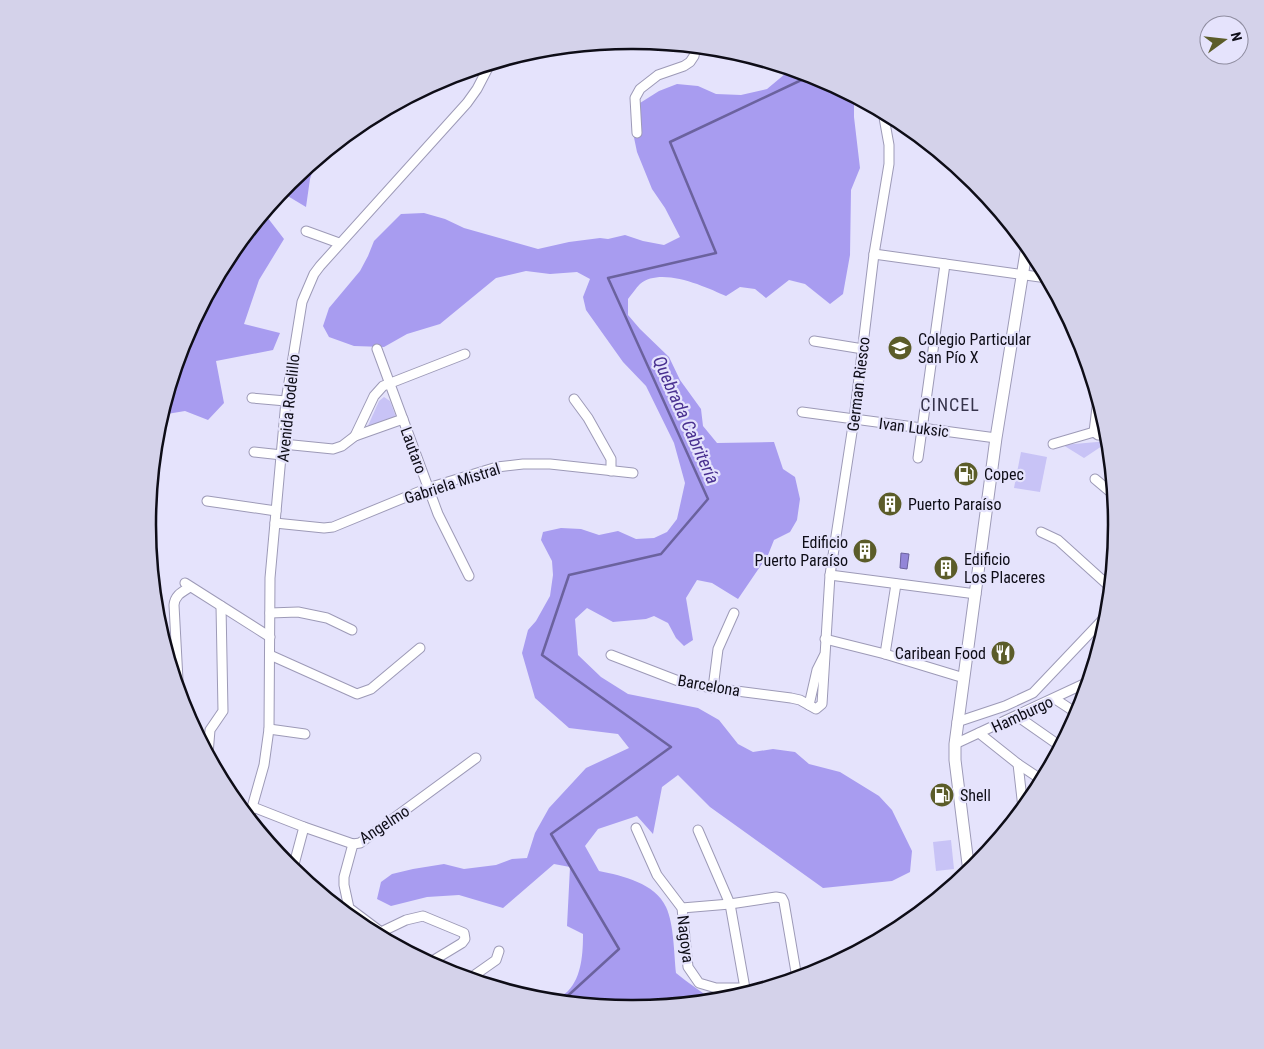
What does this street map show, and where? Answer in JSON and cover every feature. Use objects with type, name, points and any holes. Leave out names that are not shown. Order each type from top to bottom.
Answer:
[{"type":"main road","points":[[968,861],[956,760],[957,722],[996,438],[1025,256]]},
{"type":"street","points":[[637,133],[635,98],[637,93],[658,75],[690,62],[695,53]]},
{"type":"street","name":"Avenida Rodelillo","points":[[252,810],[264,765],[269,729],[270,578],[286,401],[302,302],[314,274],[339,243],[467,103],[486,72]]},
{"type":"street","name":"German Riesco","points":[[809,705],[816,709],[822,704],[830,575],[854,420],[874,254],[890,154],[885,122]]},
{"type":"street","points":[[306,231],[339,243]]},
{"type":"street","points":[[874,254],[1038,277]]},
{"type":"street","points":[[918,458],[945,264]]},
{"type":"street","points":[[814,341],[863,349]]},
{"type":"street","name":"Lautaro","points":[[376,349],[442,524],[469,576]]},
{"type":"street","points":[[356,436],[374,396],[383,386],[465,354]]},
{"type":"street","points":[[252,398],[286,401]]},
{"type":"street","points":[[574,400],[588,418],[611,459],[611,471]]},
{"type":"street","name":"Ivan Luksic","points":[[802,412],[996,438]]},
{"type":"street","points":[[1094,432],[1096,418]]},
{"type":"street","points":[[283,444],[333,449],[342,446],[356,436],[403,419]]},
{"type":"street","points":[[1053,444],[1094,432],[1099,435]]},
{"type":"street","points":[[254,452],[282,455]]},
{"type":"street","name":"Gabriela Mistral","points":[[275,523],[324,528],[333,527],[428,488],[497,467],[550,464],[633,473]]},
{"type":"street","points":[[1095,479],[1107,489]]},
{"type":"street","points":[[207,501],[276,511]]},
{"type":"street","points":[[1041,532],[1058,540],[1104,582]]},
{"type":"street","points":[[830,575],[976,594]]},
{"type":"street","points":[[885,654],[896,584]]},
{"type":"street","points":[[177,665],[174,605],[175,599],[188,586],[270,637]]},
{"type":"street","points":[[209,742],[210,730],[223,711],[221,606]]},
{"type":"street","points":[[270,613],[298,612],[308,614],[327,618],[352,630]]},
{"type":"street","points":[[713,688],[718,649],[734,613]]},
{"type":"street","points":[[957,722],[1005,706],[1032,693],[1097,625]]},
{"type":"street","points":[[825,639],[885,654],[964,678]]},
{"type":"street","points":[[270,655],[357,694],[371,690],[420,648]]},
{"type":"street","name":"Barcelona","points":[[611,655],[681,682],[791,698],[809,705]]},
{"type":"street","name":"Hamburgo","points":[[955,744],[1080,686]]},
{"type":"street","points":[[1055,699],[1071,709]]},
{"type":"street","points":[[1018,716],[1055,742]]},
{"type":"street","points":[[269,729],[305,734]]},
{"type":"street","points":[[979,733],[1036,776]]},
{"type":"street","name":"Angelmo","points":[[253,807],[353,844],[360,843],[476,758]]},
{"type":"street","points":[[1018,764],[1022,796]]},
{"type":"street","points":[[295,859],[304,827]]},
{"type":"street","name":"Nagoya","points":[[636,828],[657,875],[682,908],[688,968],[699,983],[731,990]]},
{"type":"street","points":[[698,830],[730,904],[744,987]]},
{"type":"street","points":[[351,908],[348,904],[344,877],[353,844]]},
{"type":"street","points":[[682,908],[730,904],[776,897],[782,898],[796,971]]},
{"type":"street","points":[[384,931],[406,920],[423,916],[464,933],[464,941],[437,958]]},
{"type":"street","points":[[476,974],[496,960],[499,951]]},
{"type":"shaded area","points":[[785,74],[854,104],[860,168],[851,190],[850,255],[843,294],[830,304],[805,284],[789,280],[766,298],[755,289],[740,287],[726,296],[683,280],[659,277],[649,279],[637,287],[628,299],[628,315],[669,357],[680,380],[701,409],[703,426],[717,443],[774,442],[783,469],[795,477],[800,499],[797,520],[790,532],[774,540],[768,555],[738,599],[712,583],[697,580],[686,598],[693,640],[684,646],[676,638],[668,623],[654,616],[646,619],[613,622],[587,608],[575,619],[578,655],[601,677],[628,694],[698,708],[719,720],[738,744],[753,752],[773,749],[795,752],[809,764],[840,772],[879,796],[892,810],[912,851],[910,872],[892,881],[823,888],[710,807],[678,775],[662,787],[653,834],[637,816],[598,829],[585,846],[599,871],[628,878],[646,886],[661,899],[671,922],[676,973],[704,994],[632,1000],[562,995],[573,985],[579,972],[582,956],[583,934],[567,926],[570,867],[554,864],[503,908],[459,895],[427,897],[391,906],[377,899],[381,882],[392,874],[444,864],[464,869],[496,865],[512,859],[527,858],[535,833],[549,808],[586,768],[629,748],[618,734],[569,728],[535,698],[522,653],[528,630],[536,621],[550,596],[553,575],[552,561],[541,540],[543,532],[561,528],[581,529],[599,535],[618,531],[636,539],[654,538],[667,532],[677,519],[685,483],[674,443],[646,386],[623,362],[586,310],[583,297],[590,279],[577,272],[550,274],[526,271],[496,278],[440,324],[407,334],[384,347],[354,346],[329,337],[323,326],[329,308],[360,271],[374,241],[401,214],[424,213],[445,219],[464,228],[538,249],[569,242],[600,238],[608,239],[625,235],[664,245],[680,237],[665,208],[652,189],[637,152],[631,123],[640,103],[659,91],[677,84],[698,86],[716,94],[741,95],[767,89]]},
{"type":"shaded area","points":[[312,173],[310,179],[306,207],[288,196]]},
{"type":"shaded area","points":[[268,218],[284,239],[259,280],[244,324],[280,333],[273,350],[216,361],[224,403],[208,420],[185,411],[169,414],[192,342],[205,314],[236,260]]},
{"type":"shaded area","points":[[384,397],[390,401],[396,417],[367,428],[379,401]]},
{"type":"shaded area","points":[[1101,442],[1101,446],[1084,458],[1063,445]]},
{"type":"shaded area","points":[[1021,452],[1047,457],[1040,492],[1014,488]]},
{"type":"shaded area","points":[[901,553],[909,554],[907,569],[900,568]]},
{"type":"shaded area","points":[[951,840],[954,869],[936,871],[933,842]]},
{"type":"waterway","name":"Quebrada Cabritería","points":[[568,996],[619,949],[551,834],[671,747],[542,655],[569,575],[661,554],[708,499],[608,278],[716,253],[670,142],[801,80]]},
{"type":"place","name":"Colegio Particular San Pío X","points":[[900,348]]},
{"type":"place","name":"Copec","points":[[966,474]]},
{"type":"place","name":"Puerto Paraíso","points":[[890,504]]},
{"type":"place","name":"Edificio Puerto Paraíso","points":[[865,551]]},
{"type":"place","name":"Edificio Los Placeres","points":[[946,568]]},
{"type":"place","name":"Caribean Food","points":[[1003,653]]},
{"type":"place","name":"Shell","points":[[942,795]]},
{"type":"district","name":"CINCEL","points":[[950,405]]}]
